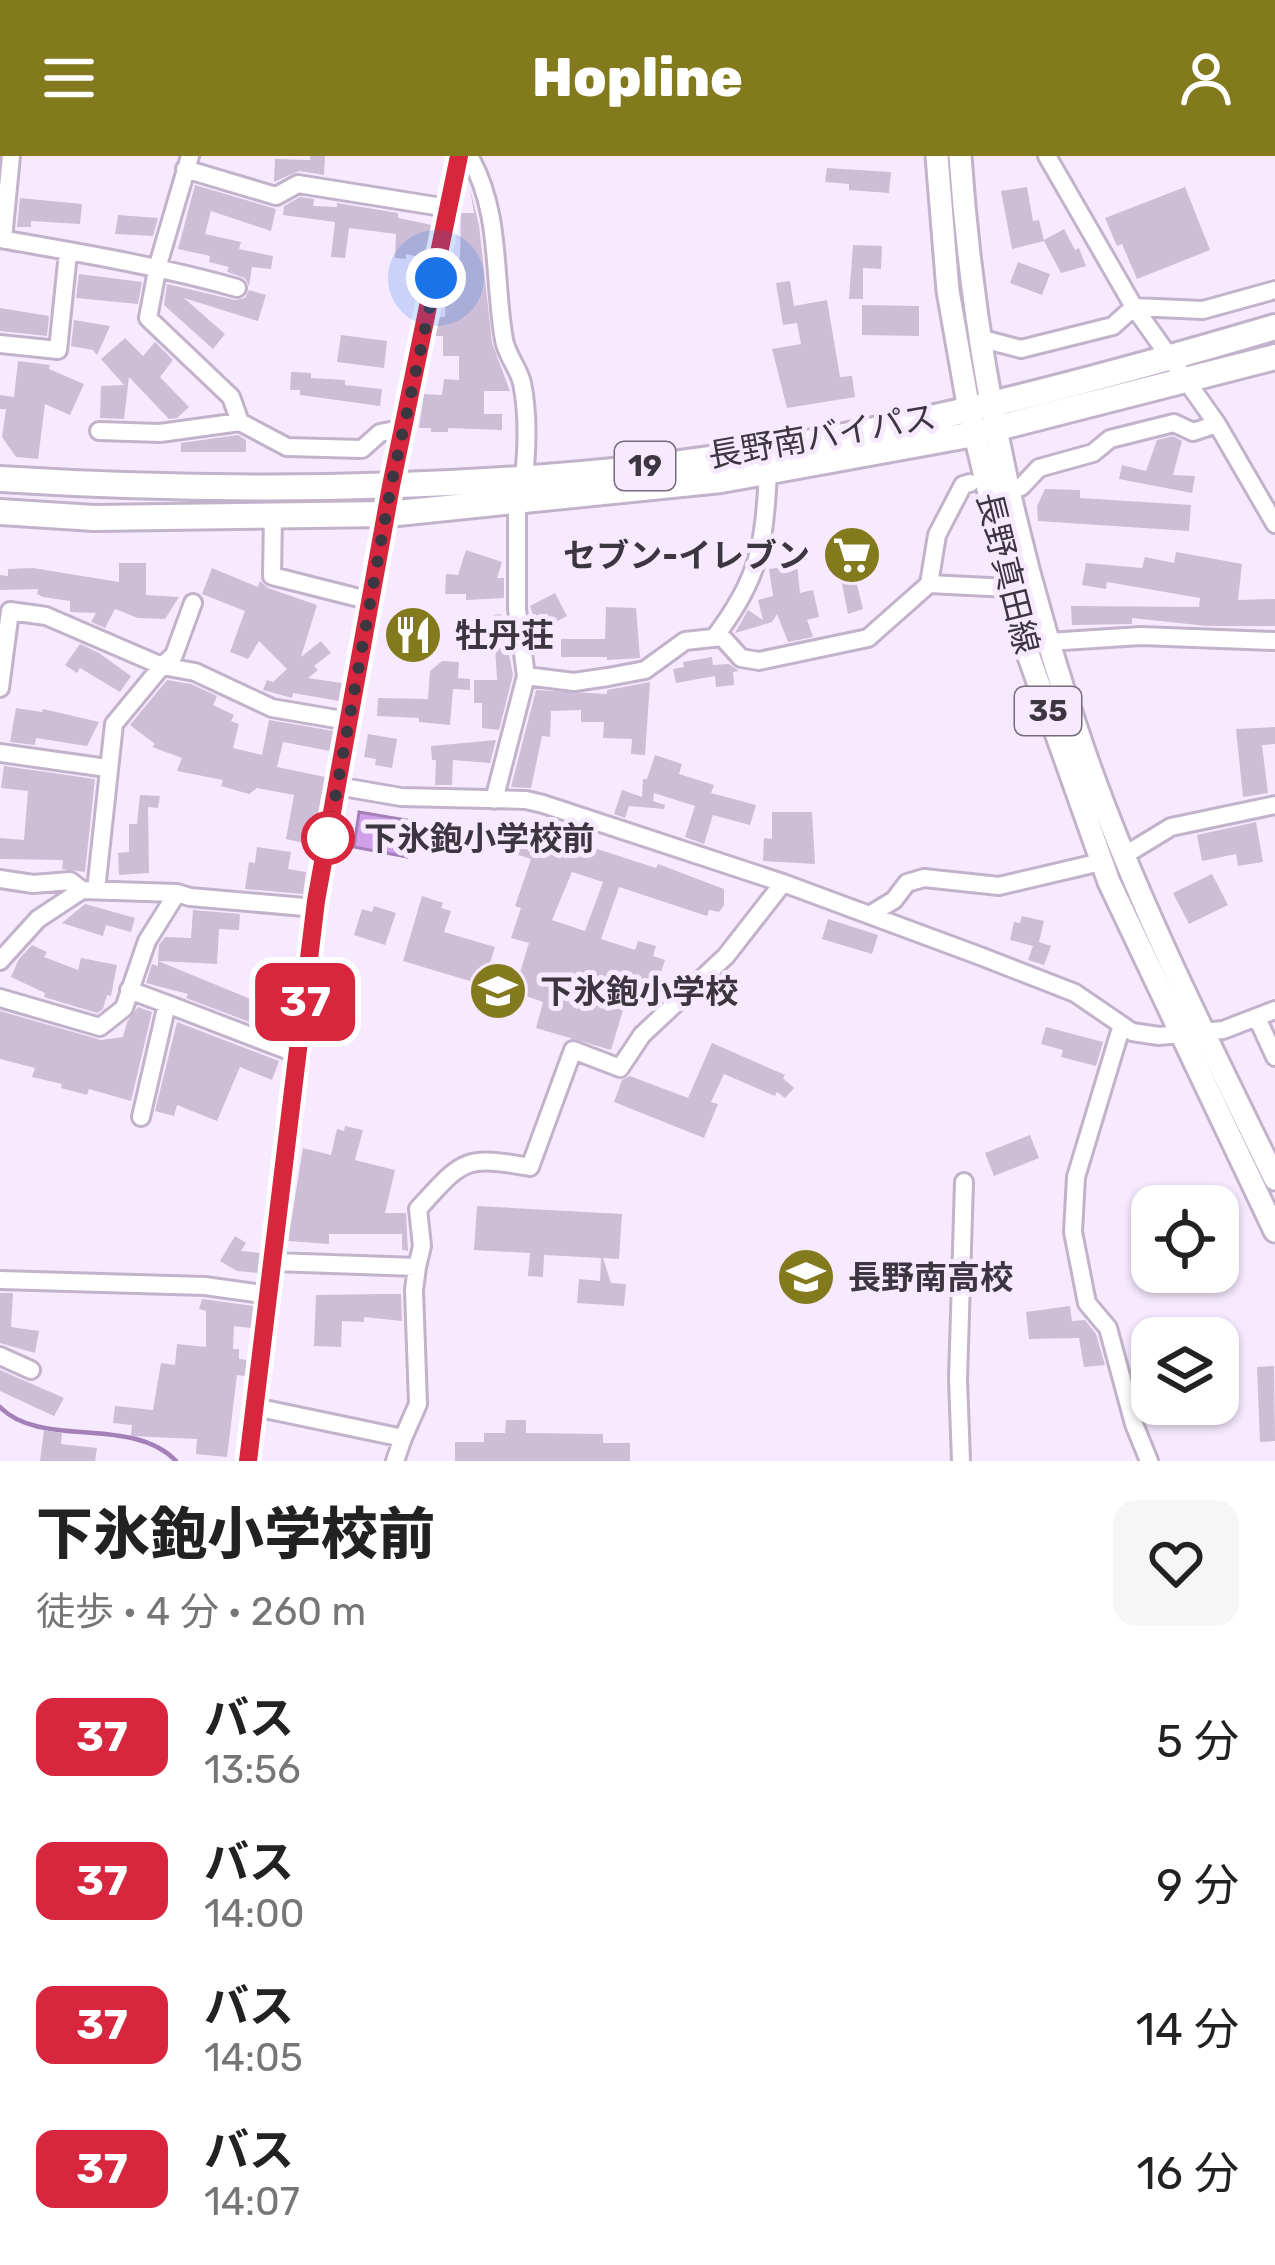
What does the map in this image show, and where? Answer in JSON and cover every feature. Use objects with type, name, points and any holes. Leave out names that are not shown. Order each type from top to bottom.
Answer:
[{"type":"highway","name":"長野南バイパス","points":[[0,512],[94,518],[388,514],[518,504],[767,473],[984,419],[1275,327]]},
{"type":"highway","name":"長野南バイパス","points":[[0,479],[104,486],[391,486],[585,474],[984,419],[1187,382],[1275,357]]},
{"type":"main road","name":"長野真田線","points":[[937,156],[948,291],[1085,756],[1167,956],[1275,1179]]},
{"type":"main road","name":"長野真田線","points":[[960,156],[984,419],[1009,588],[1101,862],[1178,1035],[1275,1231]]},
{"type":"street","points":[[11,156],[1,239],[158,266],[237,288]]},
{"type":"street","points":[[248,1461],[316,908],[391,486],[459,156]]},
{"type":"street","points":[[469,156],[490,210],[504,340],[522,380],[524,478]]},
{"type":"street","points":[[1047,156],[1134,308],[1268,497],[1275,524]]},
{"type":"street","points":[[240,422],[231,397],[148,318],[188,162],[276,196],[298,184],[448,208]]},
{"type":"street","points":[[0,344],[58,350],[68,254]]},
{"type":"street","points":[[979,338],[1021,349],[1113,326],[1134,308],[1203,310],[1275,290]]},
{"type":"street","points":[[99,431],[160,433],[240,422],[286,447],[362,449],[380,433],[405,428]]},
{"type":"street","points":[[1010,490],[1022,487],[1039,468],[1094,453],[1110,439],[1174,423],[1193,432],[1216,424]]},
{"type":"street","points":[[714,638],[753,578],[765,529],[767,473]]},
{"type":"street","points":[[526,676],[574,682],[645,670],[685,641],[722,637],[741,658],[759,661],[868,638],[928,584],[947,510],[963,485],[970,484]]},
{"type":"street","points":[[494,800],[526,676],[517,610],[518,504]]},
{"type":"street","points":[[273,515],[272,576],[371,601]]},
{"type":"street","points":[[928,584],[1009,588]]},
{"type":"street","points":[[89,890],[114,724],[174,655],[193,604]]},
{"type":"street","points":[[0,688],[10,611],[46,616],[162,666],[195,672],[272,708],[349,721]]},
{"type":"street","points":[[1048,642],[1141,636],[1275,641]]},
{"type":"street","points":[[0,753],[107,768]]},
{"type":"street","points":[[338,786],[401,797],[543,804],[871,914],[1075,993],[1121,1028],[1147,1036],[1205,1032],[1258,1020],[1275,1010]]},
{"type":"street","points":[[1125,855],[1171,827],[1275,805]]},
{"type":"street","points":[[871,914],[894,900],[907,883],[924,878],[999,886],[1101,862]]},
{"type":"street","points":[[0,879],[33,884],[70,880],[89,890],[177,892],[316,908]]},
{"type":"street","points":[[395,1461],[418,1404],[413,1290],[422,1246],[418,1209],[461,1165],[482,1159],[530,1167],[573,1050],[620,1067],[643,1035],[725,956],[783,883]]},
{"type":"street","points":[[0,961],[38,919],[89,890]]},
{"type":"street","points":[[0,998],[100,1027],[124,1009],[157,922],[177,892]]},
{"type":"street","points":[[129,991],[299,1055]]},
{"type":"street","points":[[141,1118],[167,1004]]},
{"type":"street","points":[[1258,1020],[1275,1057]]},
{"type":"street","points":[[1121,1028],[1076,1177],[1073,1232],[1087,1303],[1108,1328],[1149,1461]]},
{"type":"street","points":[[961,1461],[958,1378],[964,1182]]},
{"type":"street","points":[[274,1262],[417,1267]]},
{"type":"street","points":[[0,1280],[205,1286],[269,1295]]},
{"type":"street","points":[[0,1355],[31,1370]]},
{"type":"street","points":[[255,1407],[403,1438]]},
{"type":"shaded area","points":[[359,812],[412,821],[407,857],[354,847]]},
{"type":"building","points":[[310,156],[325,156],[324,175],[299,171],[274,182],[275,159],[310,160]]},
{"type":"building","points":[[827,168],[891,172],[889,193],[849,190],[849,184],[825,182]]},
{"type":"building","points":[[195,185],[276,209],[271,231],[211,211],[205,234],[241,242],[239,249],[273,256],[271,269],[252,267],[249,286],[245,278],[227,272],[229,267],[209,262],[210,256],[178,249]]},
{"type":"building","points":[[1027,187],[1033,221],[1039,220],[1044,240],[1064,229],[1086,266],[1061,273],[1044,241],[1012,249],[1001,191]]},
{"type":"building","points":[[1185,187],[1210,250],[1137,279],[1105,218]]},
{"type":"building","points":[[470,189],[479,225],[492,343],[510,391],[484,391],[484,414],[502,414],[502,430],[431,432],[431,428],[419,428],[424,394],[442,395],[444,379],[459,380],[459,356],[443,356],[443,336],[435,336],[440,317],[445,317],[447,278],[454,279],[455,257],[460,258],[461,213],[474,213]]},
{"type":"building","points":[[300,197],[314,199],[313,206],[337,207],[337,203],[398,213],[398,218],[432,225],[425,258],[406,254],[406,259],[395,258],[396,234],[349,228],[345,258],[331,257],[335,222],[283,215],[284,206]]},
{"type":"building","points":[[20,198],[82,204],[80,224],[31,221],[31,227],[17,227]]},
{"type":"building","points":[[118,215],[158,218],[153,236],[115,234]]},
{"type":"building","points":[[853,245],[882,246],[881,269],[863,268],[863,299],[849,299]]},
{"type":"building","points":[[1018,262],[1050,274],[1042,295],[1010,283]]},
{"type":"building","points":[[79,274],[142,282],[138,304],[76,298]]},
{"type":"building","points":[[790,281],[794,306],[827,300],[840,377],[852,376],[855,397],[787,408],[772,349],[801,344],[797,323],[783,325],[776,283]]},
{"type":"building","points":[[167,284],[235,300],[245,298],[249,290],[266,295],[258,321],[184,298],[225,334],[213,349],[164,305]]},
{"type":"building","points":[[862,305],[919,306],[919,336],[862,335]]},
{"type":"building","points":[[0,308],[49,316],[47,336],[0,331]]},
{"type":"building","points":[[74,320],[110,326],[97,355],[71,346]]},
{"type":"building","points":[[341,335],[387,341],[384,368],[337,362]]},
{"type":"building","points":[[125,338],[143,356],[155,342],[173,360],[160,377],[189,407],[177,418],[169,419],[129,377],[124,419],[100,418],[101,386],[124,385],[101,359]]},
{"type":"building","points":[[18,361],[50,365],[49,369],[84,384],[70,415],[45,404],[38,459],[16,457],[2,437],[6,409],[0,409],[0,395],[14,397]]},
{"type":"building","points":[[291,372],[382,389],[380,406],[300,395],[300,390],[290,390]]},
{"type":"building","points":[[238,435],[246,440],[246,452],[181,452],[181,443]]},
{"type":"building","points":[[1173,436],[1182,441],[1173,475],[1195,476],[1192,493],[1119,479],[1122,465],[1146,471],[1157,440]]},
{"type":"building","points":[[1045,489],[1080,490],[1080,498],[1191,505],[1189,531],[1038,521],[1037,506]]},
{"type":"building","points":[[833,542],[870,542],[870,569],[864,569],[865,580],[856,581],[863,609],[848,614],[839,569],[833,569]]},
{"type":"building","points":[[466,550],[502,562],[497,578],[504,578],[504,598],[466,600],[466,594],[445,594],[446,574],[458,575]]},
{"type":"building","points":[[1176,552],[1242,564],[1238,600],[1275,599],[1275,626],[1207,626],[1132,618],[1132,624],[1072,625],[1071,606],[1199,607],[1200,598],[1107,582],[1106,589],[1082,585],[1086,563],[1142,568],[1145,557],[1174,563]]},
{"type":"building","points":[[119,563],[146,563],[146,595],[179,597],[165,619],[138,618],[115,609],[105,628],[91,622],[96,613],[70,612],[70,601],[43,597],[38,589],[0,590],[0,575],[8,576],[8,569],[33,568],[119,582]]},
{"type":"building","points":[[797,565],[800,593],[813,590],[819,617],[807,620],[813,637],[788,642],[777,614],[772,622],[735,633],[748,610],[763,620],[758,600],[773,596],[769,569]]},
{"type":"building","points":[[212,568],[258,587],[260,581],[317,605],[301,657],[321,641],[331,653],[314,666],[318,670],[308,678],[342,683],[339,701],[293,693],[292,698],[263,690],[267,680],[273,682],[287,669],[259,641],[248,659],[230,652],[245,611],[202,594]]},
{"type":"building","points":[[555,593],[567,616],[538,631],[530,606]]},
{"type":"building","points":[[606,607],[636,608],[640,658],[561,657],[561,639],[605,639]]},
{"type":"building","points":[[501,614],[513,675],[499,730],[482,728],[482,703],[474,703],[474,680],[497,680],[495,647],[476,650],[473,629],[494,626],[493,615]]},
{"type":"building","points":[[80,644],[131,676],[120,692],[80,668],[77,673],[65,665]]},
{"type":"building","points":[[712,657],[713,665],[729,664],[739,671],[733,672],[734,685],[716,687],[715,676],[676,683],[673,669],[684,667],[683,662]]},
{"type":"building","points":[[442,661],[459,662],[458,678],[470,679],[470,690],[453,689],[450,725],[377,716],[378,698],[428,699],[430,671]]},
{"type":"building","points":[[167,680],[217,696],[213,705],[234,715],[231,721],[239,724],[233,748],[262,755],[269,720],[334,731],[330,751],[283,742],[277,767],[325,777],[315,838],[305,836],[304,843],[286,839],[294,795],[257,788],[249,794],[221,786],[223,780],[177,771],[182,758],[152,747],[155,744],[130,725]]},
{"type":"building","points":[[650,682],[645,755],[631,754],[632,739],[603,738],[604,722],[581,722],[581,710],[551,711],[550,737],[542,736],[531,788],[511,787],[536,690],[607,694],[607,690]]},
{"type":"building","points":[[16,708],[99,722],[87,746],[36,738],[35,745],[10,742]]},
{"type":"building","points":[[1275,727],[1275,744],[1262,745],[1268,793],[1243,797],[1236,729]]},
{"type":"building","points":[[368,734],[397,739],[392,768],[364,757]]},
{"type":"building","points":[[496,740],[490,763],[453,760],[452,785],[435,785],[431,746]]},
{"type":"building","points":[[655,755],[682,764],[679,774],[714,785],[711,793],[756,805],[750,825],[713,815],[704,844],[685,837],[695,806],[654,793],[653,801],[665,805],[664,809],[629,806],[625,818],[614,814],[622,790],[642,797],[643,779]]},
{"type":"building","points":[[4,766],[95,779],[85,872],[62,869],[63,860],[0,859],[0,838],[24,840],[28,791],[1,788]]},
{"type":"building","points":[[140,795],[160,796],[158,808],[148,807],[149,873],[119,875],[118,853],[129,852],[129,824],[137,824]]},
{"type":"building","points":[[772,812],[812,812],[815,864],[763,861],[764,838],[772,839]]},
{"type":"building","points":[[502,820],[595,845],[656,868],[658,864],[724,889],[724,905],[719,912],[709,910],[707,916],[619,887],[601,939],[635,950],[638,941],[656,946],[653,956],[665,960],[657,985],[633,977],[611,1050],[536,1028],[543,1002],[514,992],[529,943],[511,938],[521,908],[515,906],[531,859],[493,847]],"holes":[[[572,872],[603,882],[585,931],[552,920]]]},
{"type":"building","points":[[1256,822],[1263,862],[1238,866],[1236,854],[1202,861],[1197,835]]},
{"type":"building","points":[[257,847],[291,852],[288,869],[306,872],[303,894],[245,889]]},
{"type":"building","points":[[1212,874],[1228,905],[1189,924],[1173,893]]},
{"type":"building","points":[[422,896],[451,911],[444,932],[495,947],[483,985],[403,961]]},
{"type":"building","points":[[85,904],[135,918],[131,932],[106,925],[103,936],[62,923]]},
{"type":"building","points":[[374,906],[396,913],[385,945],[354,935],[362,909],[372,912]]},
{"type":"building","points":[[193,910],[240,914],[239,930],[219,929],[217,964],[158,961],[165,937],[191,938]]},
{"type":"building","points":[[1022,916],[1044,921],[1039,942],[1051,946],[1044,965],[1028,960],[1033,946],[1010,940],[1014,922],[1020,923]]},
{"type":"building","points":[[828,919],[878,935],[872,954],[822,939]]},
{"type":"building","points":[[32,945],[47,952],[44,957],[78,970],[81,958],[117,965],[111,996],[107,995],[103,1009],[97,1013],[44,997],[45,993],[11,977]]},
{"type":"building","points":[[158,961],[270,1007],[273,968],[296,963],[291,1002],[276,1032],[186,998],[188,994],[146,983],[152,964],[158,966]]},
{"type":"building","points":[[138,1007],[152,1012],[131,1101],[89,1089],[87,1095],[61,1088],[62,1084],[32,1077],[35,1068],[0,1059],[0,1011],[101,1040],[123,1037]]},
{"type":"building","points":[[177,1022],[279,1061],[272,1080],[240,1067],[217,1121],[177,1105],[174,1116],[155,1111]]},
{"type":"building","points":[[1046,1027],[1103,1042],[1096,1066],[1061,1057],[1063,1050],[1041,1044]]},
{"type":"building","points":[[712,1043],[785,1075],[794,1088],[785,1098],[777,1092],[775,1096],[724,1074],[711,1102],[718,1104],[704,1138],[614,1102],[622,1080],[630,1076],[688,1098]]},
{"type":"building","points":[[345,1126],[363,1130],[355,1160],[395,1170],[385,1213],[406,1213],[408,1251],[402,1250],[402,1234],[329,1234],[329,1244],[288,1241],[303,1148],[331,1155],[337,1129],[344,1131]]},
{"type":"building","points":[[1030,1135],[1039,1158],[994,1176],[985,1153]]},
{"type":"building","points":[[477,1206],[622,1214],[619,1259],[603,1258],[611,1283],[626,1284],[624,1306],[577,1303],[579,1279],[600,1281],[601,1258],[544,1255],[543,1277],[528,1276],[530,1253],[474,1250]]},
{"type":"building","points":[[235,1236],[246,1243],[241,1251],[260,1253],[258,1273],[237,1271],[220,1261]]},
{"type":"building","points":[[0,1293],[13,1293],[11,1327],[39,1331],[35,1353],[0,1343]]},
{"type":"building","points":[[401,1294],[402,1321],[364,1317],[364,1322],[342,1321],[341,1347],[314,1346],[316,1295]]},
{"type":"building","points":[[202,1299],[254,1306],[251,1328],[234,1326],[233,1349],[239,1349],[239,1359],[247,1360],[245,1376],[237,1375],[227,1457],[196,1454],[197,1439],[131,1436],[132,1425],[113,1423],[115,1406],[153,1410],[161,1363],[175,1365],[177,1344],[206,1347],[206,1311],[199,1309]]},
{"type":"building","points":[[1070,1306],[1072,1321],[1085,1320],[1096,1334],[1105,1365],[1084,1367],[1079,1338],[1029,1339],[1026,1312]]},
{"type":"building","points":[[1274,1366],[1275,1441],[1260,1442],[1257,1367]]},
{"type":"building","points":[[0,1370],[64,1398],[54,1416],[0,1391]]},
{"type":"building","points":[[506,1420],[526,1420],[526,1433],[603,1434],[603,1443],[630,1443],[630,1461],[455,1461],[455,1442],[484,1442],[484,1433],[505,1433]]},
{"type":"building","points":[[44,1430],[62,1433],[61,1444],[97,1448],[95,1461],[40,1461]]},
{"type":"waterway","points":[[0,1407],[39,1427],[136,1439],[176,1461]]},
{"type":"bus line","name":"37","points":[[248,1461],[316,901],[391,486],[459,156]]},
{"type":"place","name":"セブン-イレブン","points":[[852,555]]},
{"type":"place","name":"牡丹荘","points":[[413,635]]},
{"type":"place","name":"下氷鉋小学校前","points":[[328,838]]},
{"type":"place","name":"下氷鉋小学校","points":[[498,991]]},
{"type":"place","name":"長野南高校","points":[[806,1277]]},
{"type":"route","points":[[328,838],[391,486],[436,278]]}]
